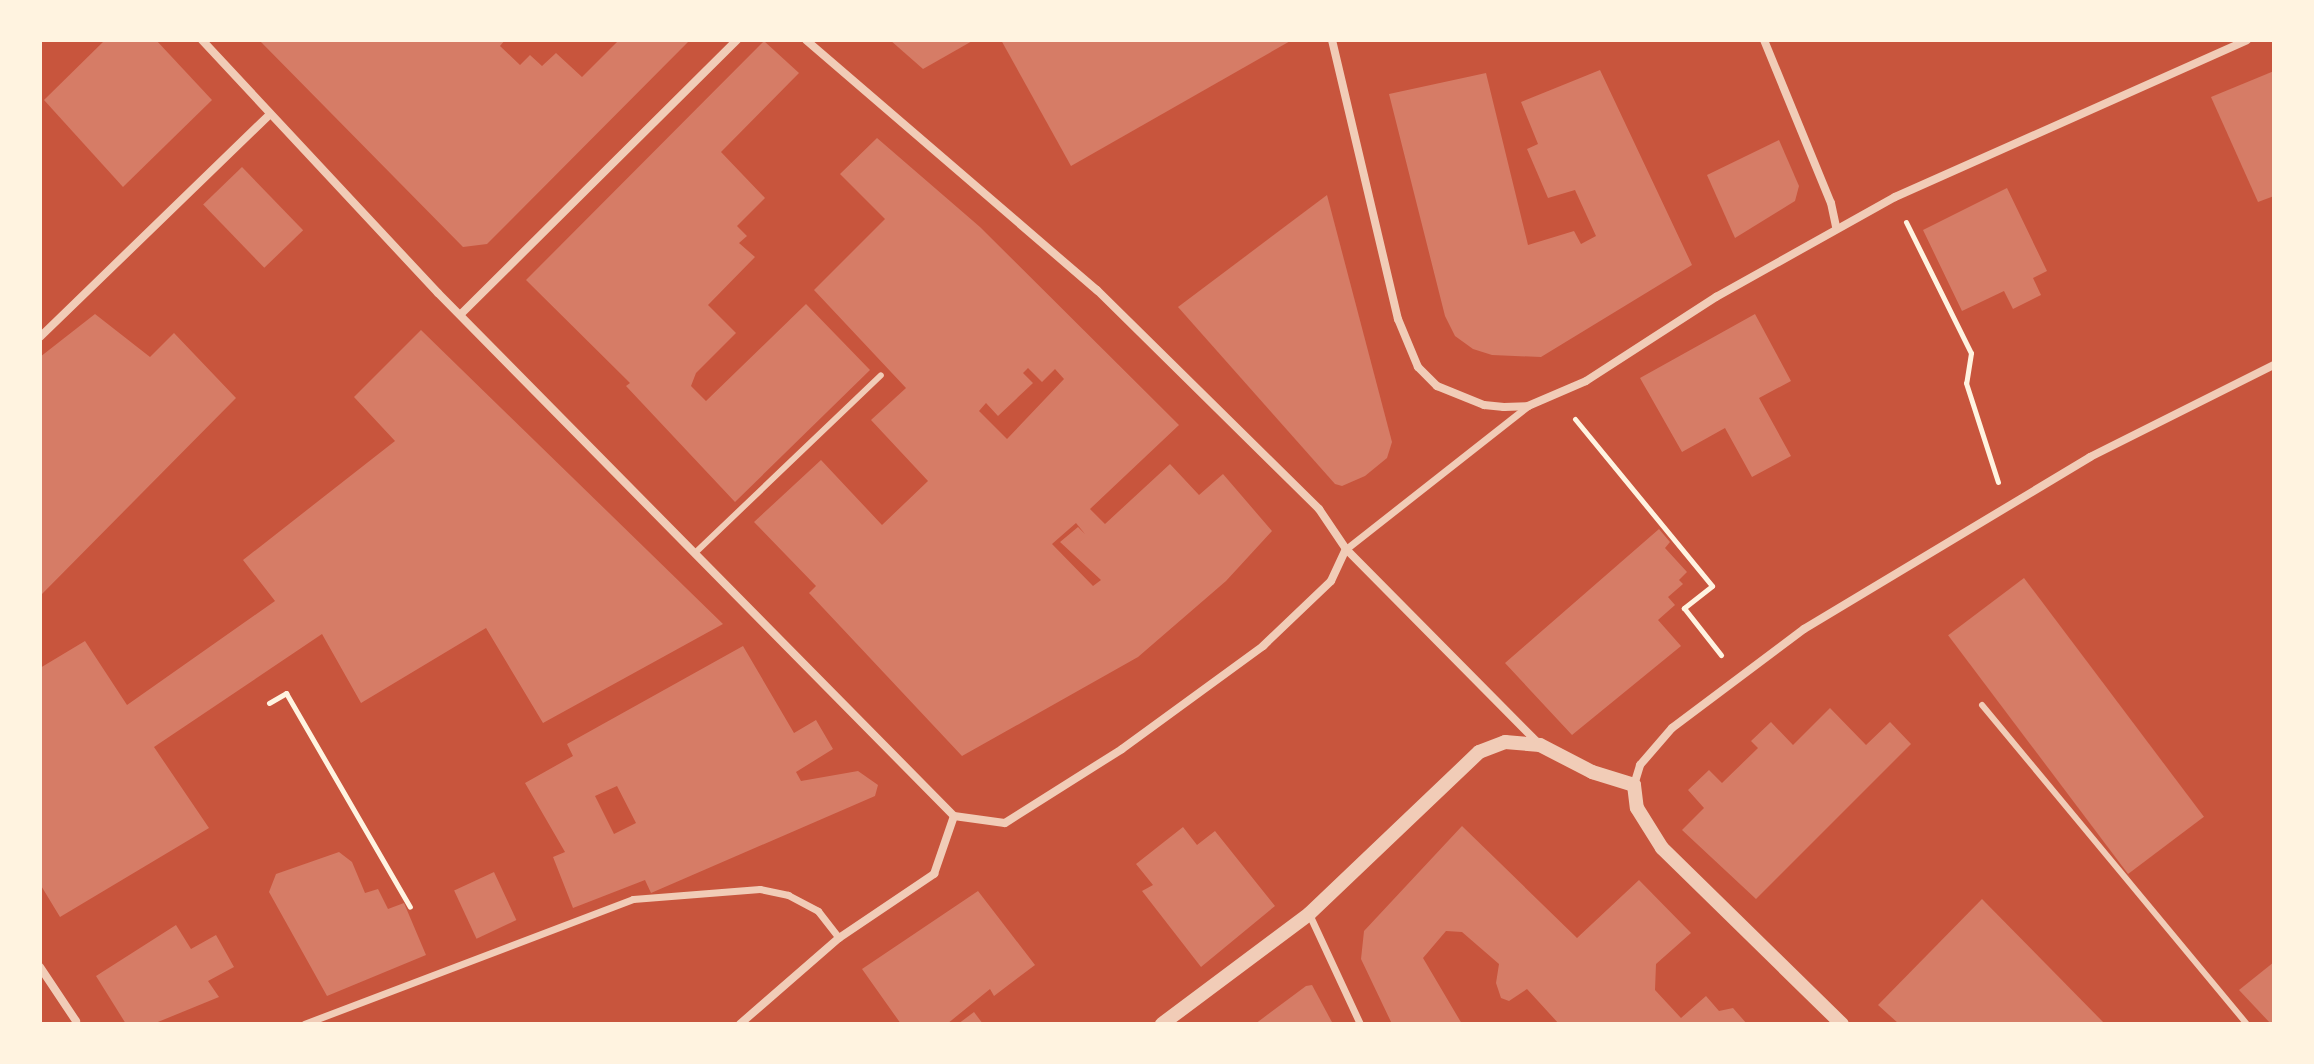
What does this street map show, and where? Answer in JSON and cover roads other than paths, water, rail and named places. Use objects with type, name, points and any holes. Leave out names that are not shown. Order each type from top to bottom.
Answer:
[{"type":"street","points":[[202,40],[269,115],[461,314],[954,816],[1005,823],[1122,749],[1263,646],[1331,581],[1346,549],[1528,406],[1586,381],[1836,227],[2247,40]]},
{"type":"street","points":[[461,314],[737,40]]},
{"type":"street","points":[[806,40],[1097,290],[1319,509],[1346,549],[1540,745],[1592,772],[1634,785]]},
{"type":"street","points":[[1332,40],[1398,319],[1418,367],[1437,386],[1484,405],[1528,406]]},
{"type":"street","points":[[1764,40],[1831,203],[1836,227]]},
{"type":"street","points":[[40,337],[269,115]]},
{"type":"street","points":[[1842,1024],[1662,848],[1637,808],[1634,785],[1652,747],[1736,674],[1866,589],[2090,457],[2274,365]]},
{"type":"street","points":[[1162,1024],[1309,914],[1479,752],[1505,742],[1540,745]]},
{"type":"street","points":[[740,1024],[839,938],[934,874],[954,816]]},
{"type":"street","points":[[304,1024],[633,899],[760,889],[788,895],[818,911],[839,938]]},
{"type":"street","points":[[1309,914],[1360,1024]]},
{"type":"street","points":[[40,967],[76,1022]]},
{"type":"lane","points":[[695,553],[881,375]]},
{"type":"lane","points":[[1982,705],[2247,1024]]}]
